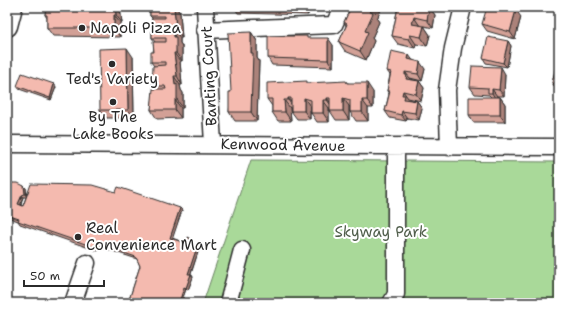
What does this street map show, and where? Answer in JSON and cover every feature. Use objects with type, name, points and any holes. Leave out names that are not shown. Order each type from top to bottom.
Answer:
[{"type":"main road","points":[[7,26],[12,7]]},
{"type":"street","name":"Banting Court","points":[[205,7],[205,30],[213,144]]},
{"type":"street","points":[[205,30],[334,25],[342,7]]},
{"type":"street","points":[[449,147],[447,90],[453,48],[463,7]]},
{"type":"street","name":"Kenwood Avenue","points":[[7,144],[559,147]]},
{"type":"street","points":[[391,303],[396,294],[396,147]]},
{"type":"street","points":[[228,303],[242,250]]},
{"type":"street","points":[[73,303],[86,263]]},
{"type":"green space","name":"Skyway Park","points":[[251,160],[559,162],[559,303],[203,303]]},
{"type":"building","points":[[46,7],[115,7],[116,15],[114,15],[114,28],[47,28],[47,15],[45,15]]},
{"type":"building","points":[[150,7],[174,7],[176,29],[174,29],[174,37],[176,37],[176,53],[174,53],[177,76],[174,76],[175,85],[177,84],[177,100],[175,100],[175,110],[151,110],[153,89],[166,89],[165,86],[152,86],[153,66],[165,65],[165,62],[151,62],[151,52],[154,52],[153,42],[166,42],[166,38],[152,38],[152,18],[165,18],[165,16],[150,16]]},
{"type":"building","points":[[351,7],[373,7],[370,12],[373,13],[365,31],[368,32],[360,51],[339,42],[347,24],[344,22]]},
{"type":"building","points":[[398,7],[429,7],[427,20],[414,17],[412,24],[424,26],[421,37],[410,35],[409,39],[392,36]]},
{"type":"building","points":[[487,7],[504,7],[516,10],[510,32],[482,24]]},
{"type":"building","points":[[251,32],[251,53],[253,53],[251,112],[229,112],[229,92],[231,92],[228,33]]},
{"type":"building","points":[[268,36],[307,36],[307,38],[328,38],[328,60],[268,58]]},
{"type":"building","points":[[488,37],[508,41],[503,63],[483,58]]},
{"type":"building","points":[[127,48],[128,110],[100,110],[99,49]]},
{"type":"building","points":[[391,51],[409,55],[408,59],[420,62],[418,74],[405,72],[405,75],[407,75],[406,79],[419,81],[416,94],[403,91],[402,95],[405,95],[404,99],[417,101],[415,113],[402,111],[401,115],[385,111],[390,91],[387,91],[391,72],[387,71]]},
{"type":"building","points":[[558,58],[559,90],[556,84],[552,83]]},
{"type":"building","points":[[472,66],[501,67],[499,90],[492,89],[492,93],[488,93],[488,88],[470,87]]},
{"type":"building","points":[[22,73],[54,84],[50,98],[17,86]]},
{"type":"building","points":[[307,81],[307,83],[346,81],[347,83],[367,83],[367,100],[362,100],[362,112],[350,112],[350,100],[343,98],[343,111],[330,111],[330,98],[327,98],[327,100],[323,100],[323,113],[311,113],[311,100],[304,98],[304,111],[291,111],[291,98],[288,98],[288,100],[284,100],[285,112],[272,112],[272,99],[267,99],[267,83]]},
{"type":"building","points":[[469,97],[500,97],[500,115],[469,115]]},
{"type":"building","points":[[8,183],[18,183],[24,186],[25,194],[22,195],[18,204],[23,206],[31,184],[92,185],[116,192],[118,187],[180,208],[170,238],[186,243],[188,237],[190,238],[188,244],[197,247],[188,274],[191,274],[186,288],[184,287],[179,303],[128,303],[140,266],[136,257],[98,244],[97,248],[18,221],[19,219],[7,215]]},
{"type":"place","name":"Napoli Pizza","points":[[82,28]]},
{"type":"place","name":"Ted's Variety","points":[[112,64]]},
{"type":"place","name":"By The Lake Books","points":[[113,102]]},
{"type":"place","name":"Real Convenience Mart","points":[[78,237]]}]
